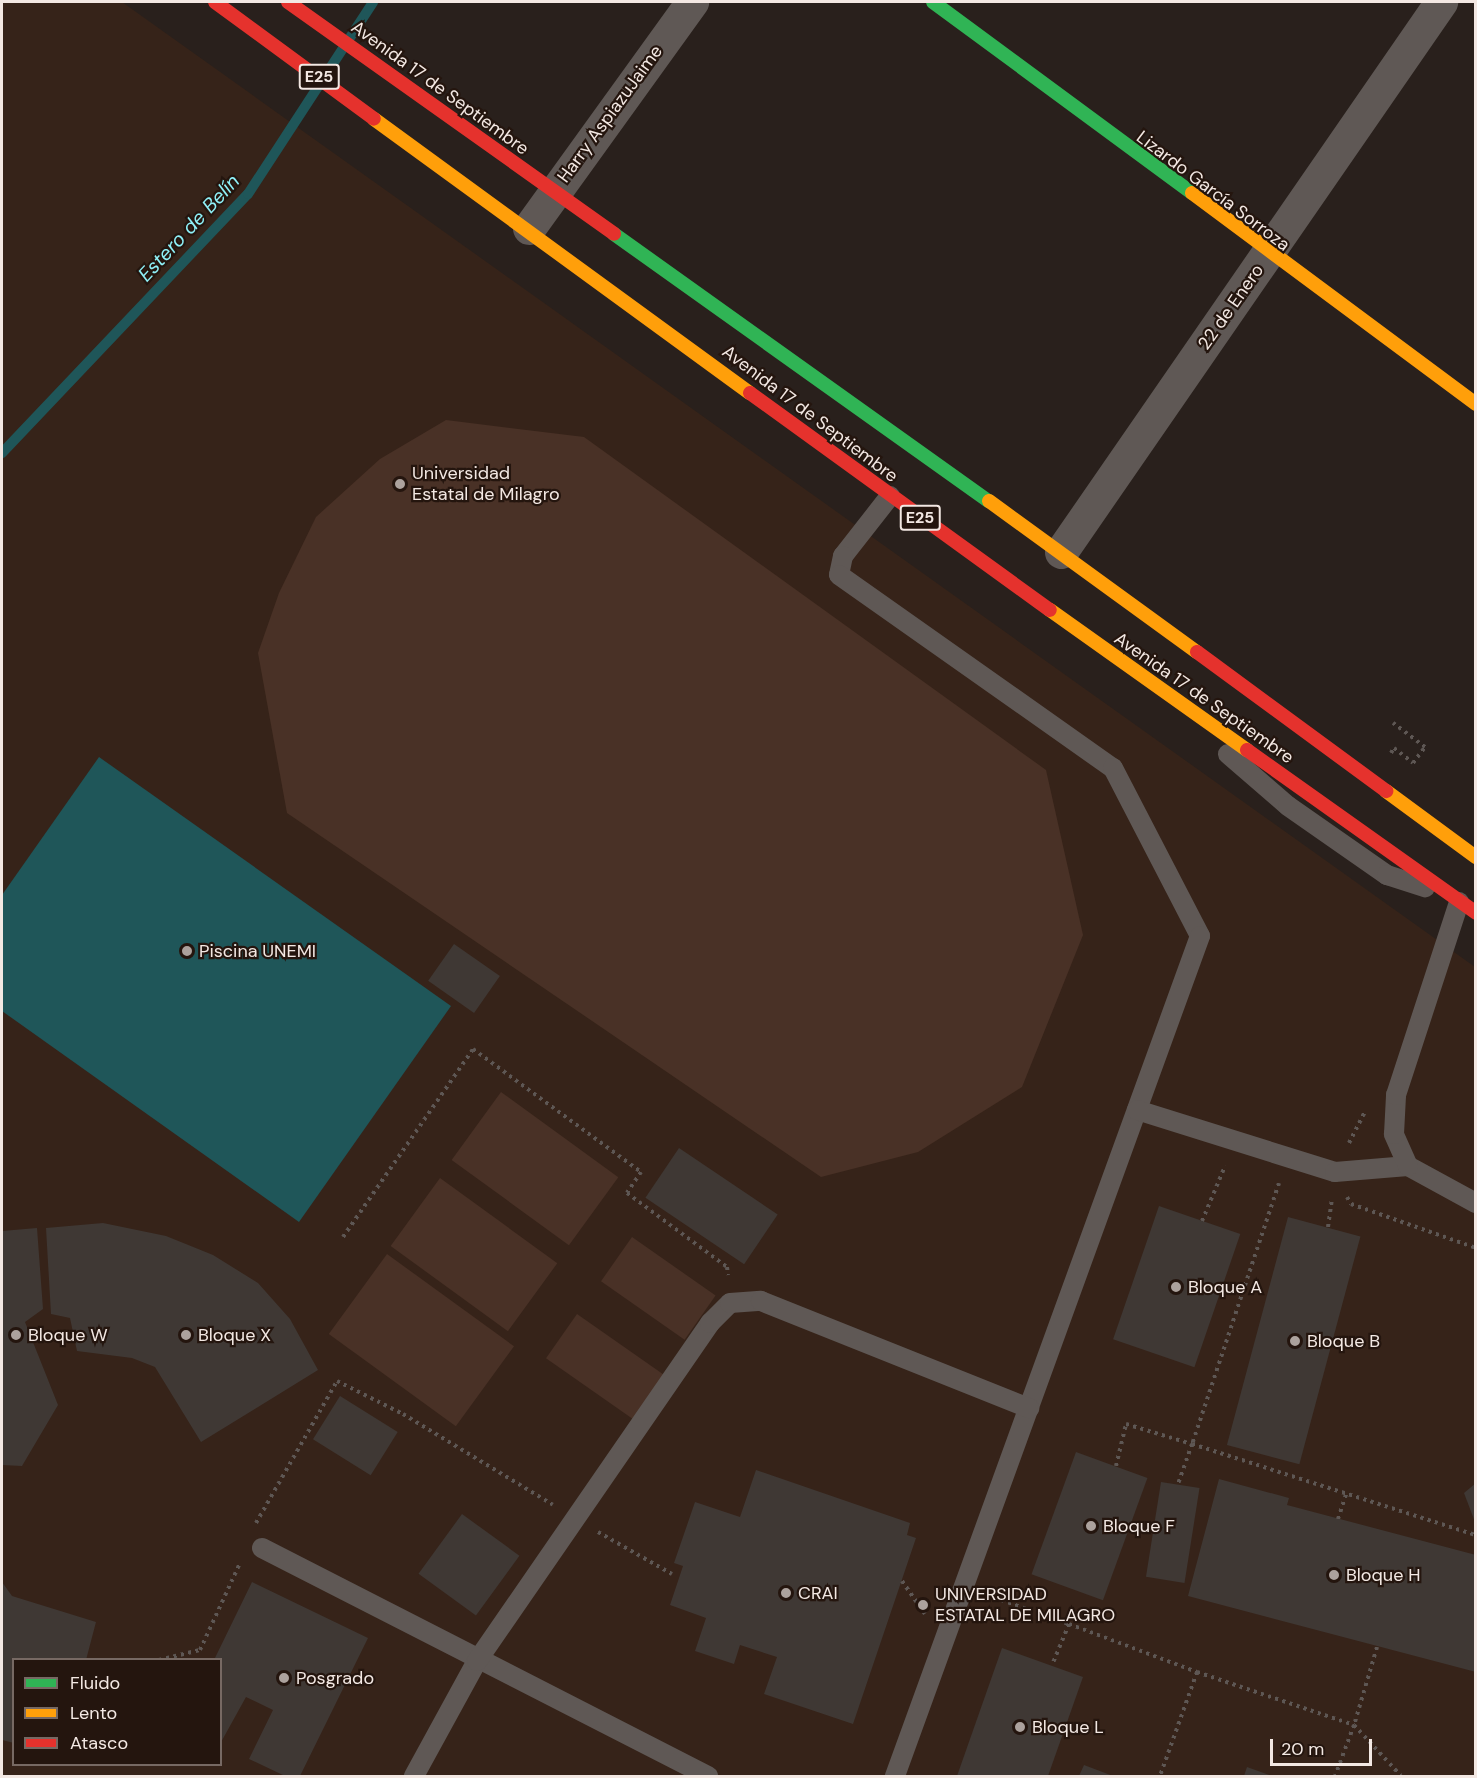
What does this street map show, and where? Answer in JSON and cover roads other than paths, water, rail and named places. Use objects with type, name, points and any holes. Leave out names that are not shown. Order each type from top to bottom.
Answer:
[{"type":"main road","name":"Avenida 17 de Septiembre","points":[[215,2],[529,228],[890,496],[1126,665]]},
{"type":"main road","name":"Avenida 17 de Septiembre","points":[[288,2],[1061,552],[1476,857]]},
{"type":"main road","name":"Lizardo García Sorroza","points":[[933,2],[1268,255],[1476,404]]},
{"type":"main road","points":[[1455,898],[1476,914]]},
{"type":"street","name":"Harry AspiazuJaime","points":[[529,228],[692,2]]},
{"type":"street","name":"22 de Enero","points":[[1061,552],[1441,2]]},
{"type":"lane","points":[[890,496],[843,556],[839,575],[1113,768],[1200,936],[895,1776]]},
{"type":"lane","points":[[1126,665],[1288,806],[1387,875],[1455,898],[1396,1095],[1394,1134],[1408,1166]]},
{"type":"lane","points":[[1137,1110],[1335,1172],[1408,1166],[1476,1203]]},
{"type":"lane","points":[[414,1776],[477,1661],[710,1323],[730,1303],[760,1301],[1029,1407]]},
{"type":"lane","points":[[253,1544],[477,1661],[708,1776]]},
{"type":"water","name":"Piscina UNEMI","points":[[99,757],[451,1006],[299,1222],[2,1011],[2,895]]},
{"type":"waterway","name":"Estero de Belín","points":[[2,453],[248,194],[373,2]]},
{"type":"place","name":"Universidad Estatal de Milagro","points":[[400,484]]},
{"type":"place","name":"Piscina UNEMI","points":[[187,951]]},
{"type":"place","name":"Bloque A","points":[[1176,1287]]},
{"type":"place","name":"Bloque W","points":[[16,1335]]},
{"type":"place","name":"Bloque X","points":[[186,1335]]},
{"type":"place","name":"Bloque B","points":[[1295,1341]]},
{"type":"place","name":"Bloque F","points":[[1091,1526]]},
{"type":"place","name":"Bloque H","points":[[1334,1575]]},
{"type":"place","name":"CRAI","points":[[786,1593]]},
{"type":"place","name":"UNIVERSIDAD ESTATAL DE MILAGRO","points":[[923,1605]]},
{"type":"place","name":"Posgrado","points":[[284,1678]]},
{"type":"place","name":"Bloque L","points":[[1020,1727]]}]
